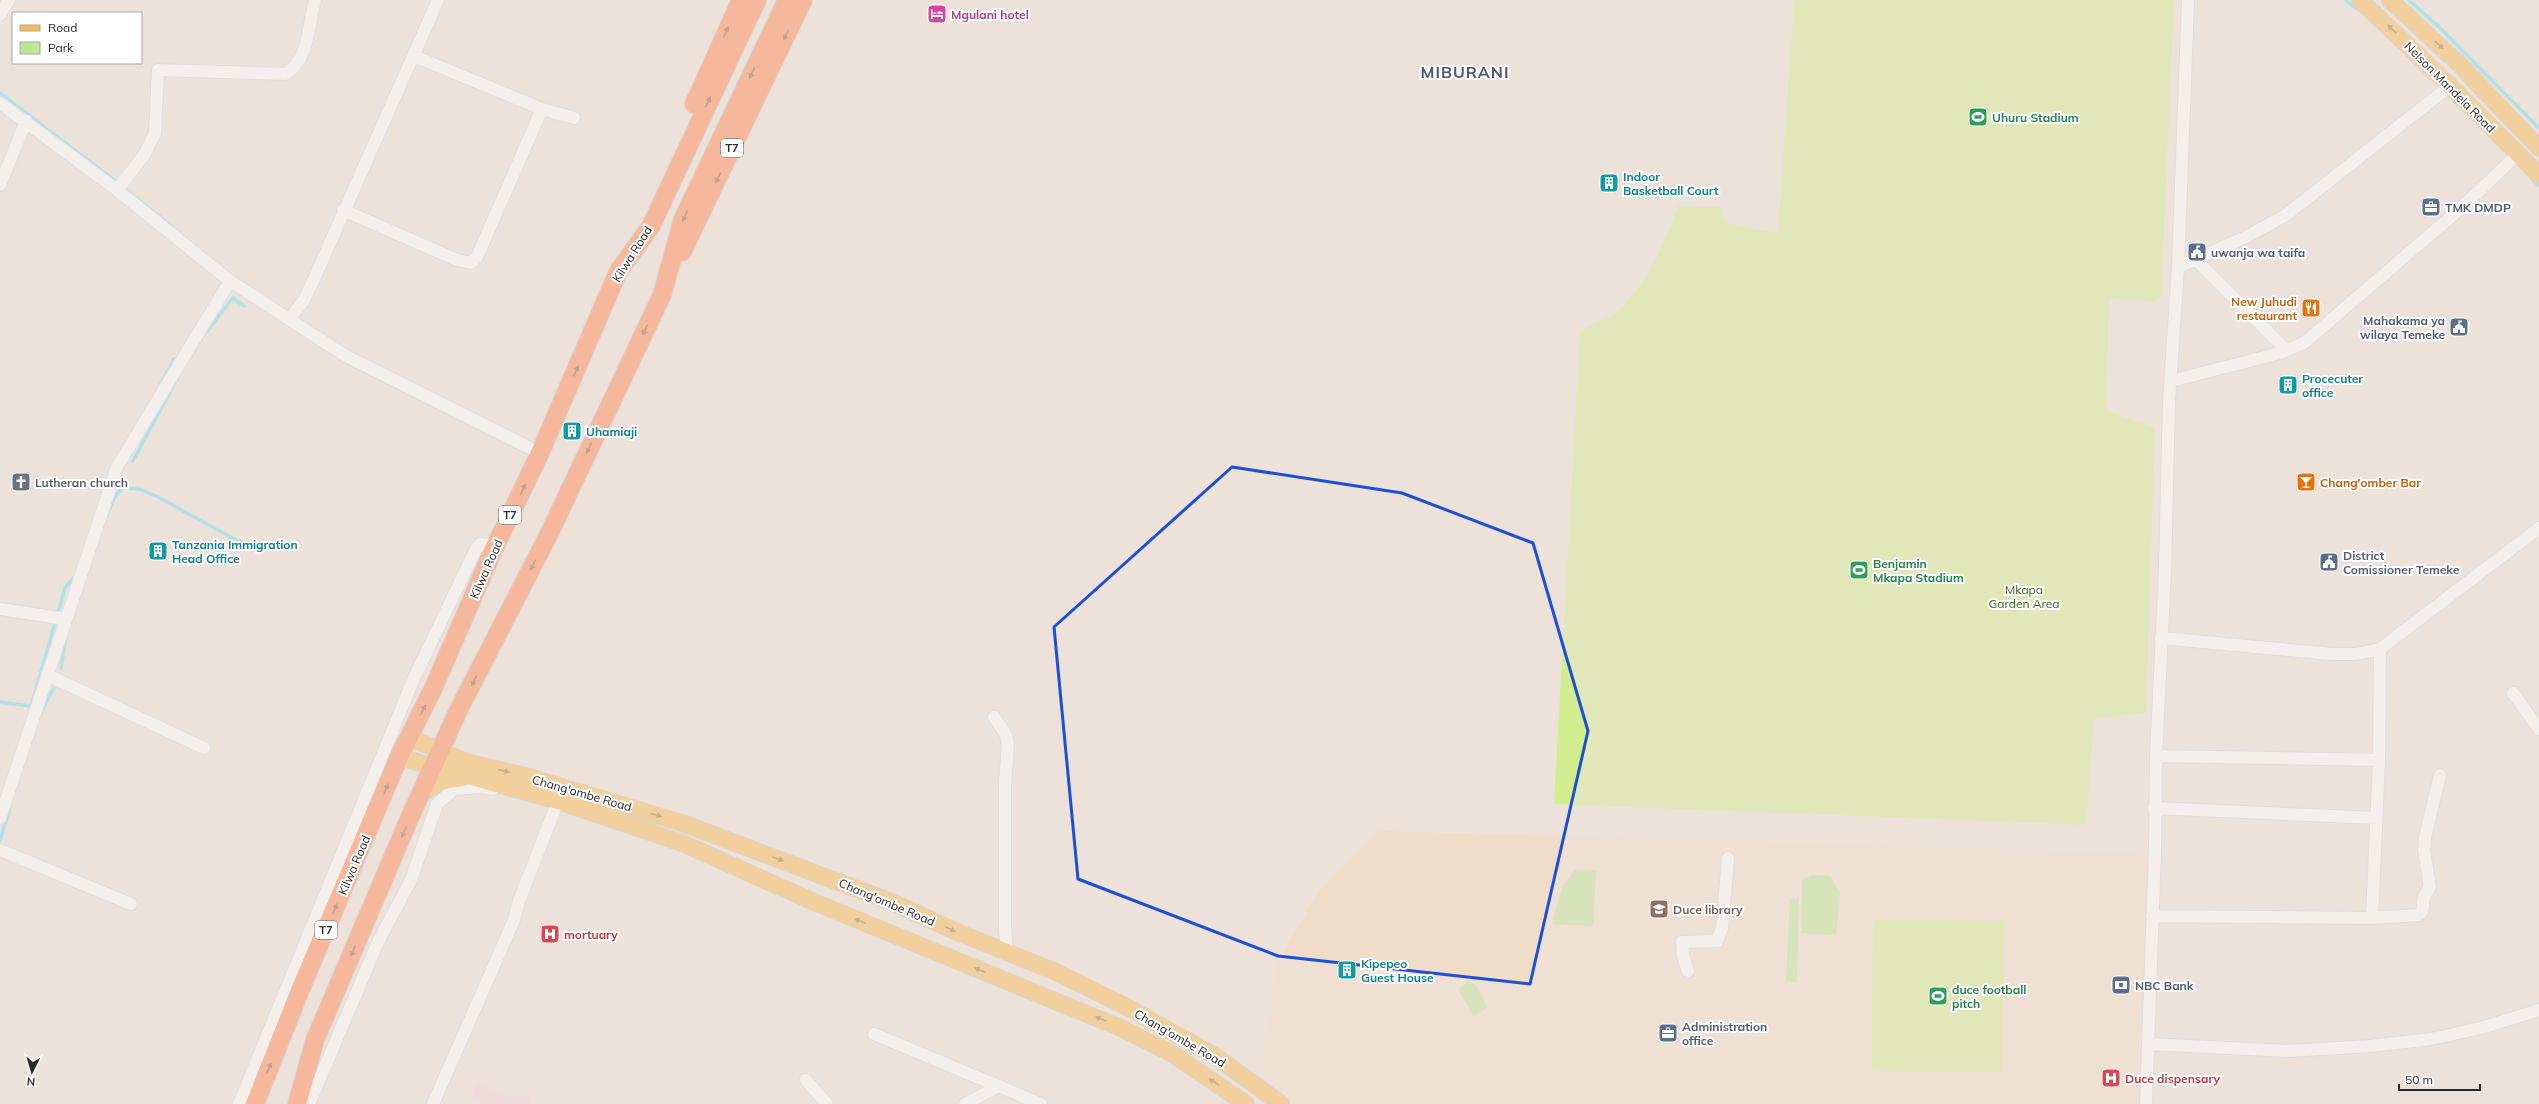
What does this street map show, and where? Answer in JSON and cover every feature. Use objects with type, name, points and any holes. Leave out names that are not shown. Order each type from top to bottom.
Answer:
[{"type":"highway","name":"T7","points":[[618,272],[741,0]]},
{"type":"highway","name":"Kilwa Road","points":[[255,1104],[301,988],[399,757],[433,689],[496,545],[540,453],[618,272],[650,226],[757,0]]},
{"type":"highway","name":"T7","points":[[662,295],[683,219],[787,0]]},
{"type":"highway","name":"T7","points":[[297,1104],[315,1040],[450,728],[549,534],[803,0]]},
{"type":"main road","name":"Nelson Mandela Road","points":[[2360,0],[2450,86],[2539,175]]},
{"type":"main road","name":"Nelson Mandela Road","points":[[2390,0],[2459,64],[2539,148]]},
{"type":"main road","points":[[450,728],[452,743],[466,762]]},
{"type":"main road","name":"Chang'ombe Road","points":[[409,737],[466,762],[526,776],[682,823],[894,903],[1008,953],[1056,972],[1128,1007],[1215,1056],[1281,1104]]},
{"type":"main road","name":"Chang'ombe Road","points":[[399,757],[470,778],[558,800],[682,843],[814,902],[1121,1028],[1171,1053],[1246,1104]]},
{"type":"main road","name":"Chang'ombe Road","points":[[422,793],[449,778],[470,778]]},
{"type":"street","points":[[0,15],[9,0]]},
{"type":"street","points":[[117,190],[144,155],[155,133],[158,70],[285,74],[297,63],[308,37],[315,0]]},
{"type":"street","points":[[290,319],[304,300],[438,0]]},
{"type":"street","points":[[2146,1104],[2149,1044],[2154,808],[2170,381],[2178,267],[2188,0]]},
{"type":"street","points":[[414,56],[542,109],[574,118]]},
{"type":"street","points":[[2178,267],[2246,237],[2286,215],[2450,86]]},
{"type":"street","points":[[0,103],[117,190],[230,281],[346,356],[540,453]]},
{"type":"street","points":[[343,210],[457,260],[471,263],[477,257],[542,109]]},
{"type":"street","points":[[0,184],[26,122]]},
{"type":"street","points":[[2170,381],[2286,350],[2304,343],[2327,325],[2460,209],[2518,154]]},
{"type":"street","points":[[2196,260],[2286,350]]},
{"type":"street","points":[[0,818],[2,804],[117,466],[230,281]]},
{"type":"street","points":[[2161,638],[2332,654],[2356,654],[2380,649],[2539,528]]},
{"type":"street","points":[[239,1104],[414,678],[475,551],[480,544],[496,545]]},
{"type":"street","points":[[0,609],[66,619]]},
{"type":"street","points":[[2372,918],[2378,760],[2380,649]]},
{"type":"street","points":[[47,675],[204,748]]},
{"type":"street","points":[[2513,693],[2539,729]]},
{"type":"street","points":[[994,717],[1005,734],[1008,743],[1005,785],[1004,927],[1008,953]]},
{"type":"street","points":[[2156,756],[2378,760]]},
{"type":"street","points":[[2152,916],[2413,917],[2422,912],[2424,896],[2430,887],[2424,850],[2424,838],[2440,775]]},
{"type":"street","points":[[309,1104],[379,940],[411,880],[437,804],[454,789],[508,788]]},
{"type":"street","points":[[433,1104],[514,920],[519,901],[542,838],[558,800]]},
{"type":"street","points":[[2154,808],[2376,818]]},
{"type":"street","points":[[0,850],[131,904]]},
{"type":"street","points":[[1688,971],[1683,956],[1682,942],[1716,941],[1722,928],[1728,858]]},
{"type":"street","points":[[2149,1044],[2289,1051],[2370,1046],[2431,1039],[2482,1028],[2539,1010]]},
{"type":"street","points":[[874,1034],[1041,1104]]},
{"type":"street","points":[[806,1080],[827,1104]]},
{"type":"street","points":[[965,1104],[1000,1086]]},
{"type":"highlighted area","points":[[1232,467],[1402,493],[1533,543],[1588,731],[1530,984],[1278,956],[1078,879],[1054,627]]},
{"type":"shaded area","points":[[1380,831],[2149,854],[2143,1104],[1291,1104],[1261,1075],[1278,961],[1320,889]]},
{"type":"shaded area","points":[[477,1084],[513,1097],[514,1095],[521,1097],[522,1095],[531,1098],[529,1103],[532,1104],[486,1104],[471,1099]]},
{"type":"green space","name":"Benjamin Mkapa Stadium","points":[[1794,0],[2174,0],[2161,297],[2156,301],[2109,299],[2106,411],[2155,427],[2146,713],[2094,718],[2086,825],[1554,804],[1580,332],[1614,314],[1638,289],[1661,249],[1678,206],[1721,207],[1725,223],[1778,233]]},
{"type":"green space","points":[[1575,870],[1596,870],[1593,926],[1552,924],[1562,887]]},
{"type":"green space","points":[[1812,875],[1830,876],[1840,892],[1836,935],[1801,933],[1802,881]]},
{"type":"green space","points":[[1799,898],[1797,979],[1795,979],[1798,982],[1786,981],[1790,899]]},
{"type":"green space","name":"duce football pitch","points":[[1873,920],[2004,921],[2002,1072],[1872,1071]]},
{"type":"green space","points":[[1468,981],[1477,986],[1487,1008],[1474,1015],[1458,990]]},
{"type":"waterway","points":[[2345,0],[2362,12]]},
{"type":"waterway","points":[[2409,0],[2440,28],[2539,128]]},
{"type":"waterway","points":[[0,93],[115,181]]},
{"type":"waterway","points":[[2531,178],[2539,186]]},
{"type":"waterway","points":[[125,189],[173,227]]},
{"type":"waterway","points":[[204,335],[233,298],[244,306]]},
{"type":"waterway","points":[[160,385],[174,359]]},
{"type":"waterway","points":[[133,461],[177,379]]},
{"type":"waterway","points":[[107,515],[114,498],[123,487],[142,490],[158,497],[236,540],[262,549]]},
{"type":"waterway","points":[[30,710],[65,588],[76,575]]},
{"type":"waterway","points":[[61,668],[66,637]]},
{"type":"waterway","points":[[40,714],[54,688]]},
{"type":"waterway","points":[[0,702],[31,706]]},
{"type":"waterway","points":[[0,841],[10,807]]},
{"type":"place","name":"Mgulani hotel","points":[[937,14]]},
{"type":"place","name":"Uhuru Stadium","points":[[1978,117]]},
{"type":"place","name":"Indoor Basketball Court","points":[[1609,183]]},
{"type":"place","name":"TMK DMDP","points":[[2431,207]]},
{"type":"place","name":"uwanja wa taifa","points":[[2197,252]]},
{"type":"place","name":"New Juhudi restaurant","points":[[2311,308]]},
{"type":"place","name":"Mahakama ya wilaya Temeke","points":[[2459,327]]},
{"type":"place","name":"Procecuter office","points":[[2288,385]]},
{"type":"place","name":"Uhamiaji","points":[[572,431]]},
{"type":"place","name":"Lutheran church","points":[[21,482]]},
{"type":"place","name":"Chang'omber Bar","points":[[2306,482]]},
{"type":"place","name":"Tanzania Immigration Head Office","points":[[158,551]]},
{"type":"place","name":"District Comissioner Temeke","points":[[2329,562]]},
{"type":"place","name":"Benjamin Mkapa Stadium","points":[[1859,570]]},
{"type":"place","name":"Duce library","points":[[1659,909]]},
{"type":"place","name":"mortuary","points":[[550,934]]},
{"type":"place","name":"Kipepeo Guest House","points":[[1347,970]]},
{"type":"place","name":"NBC Bank","points":[[2121,985]]},
{"type":"place","name":"duce football pitch","points":[[1938,996]]},
{"type":"place","name":"Administration office","points":[[1668,1033]]},
{"type":"place","name":"Duce dispensary","points":[[2111,1078]]},
{"type":"district","name":"MIBURANI","points":[[1465,72]]},
{"type":"park label","name":"Mkapa Garden Area","points":[[2024,596]]}]
